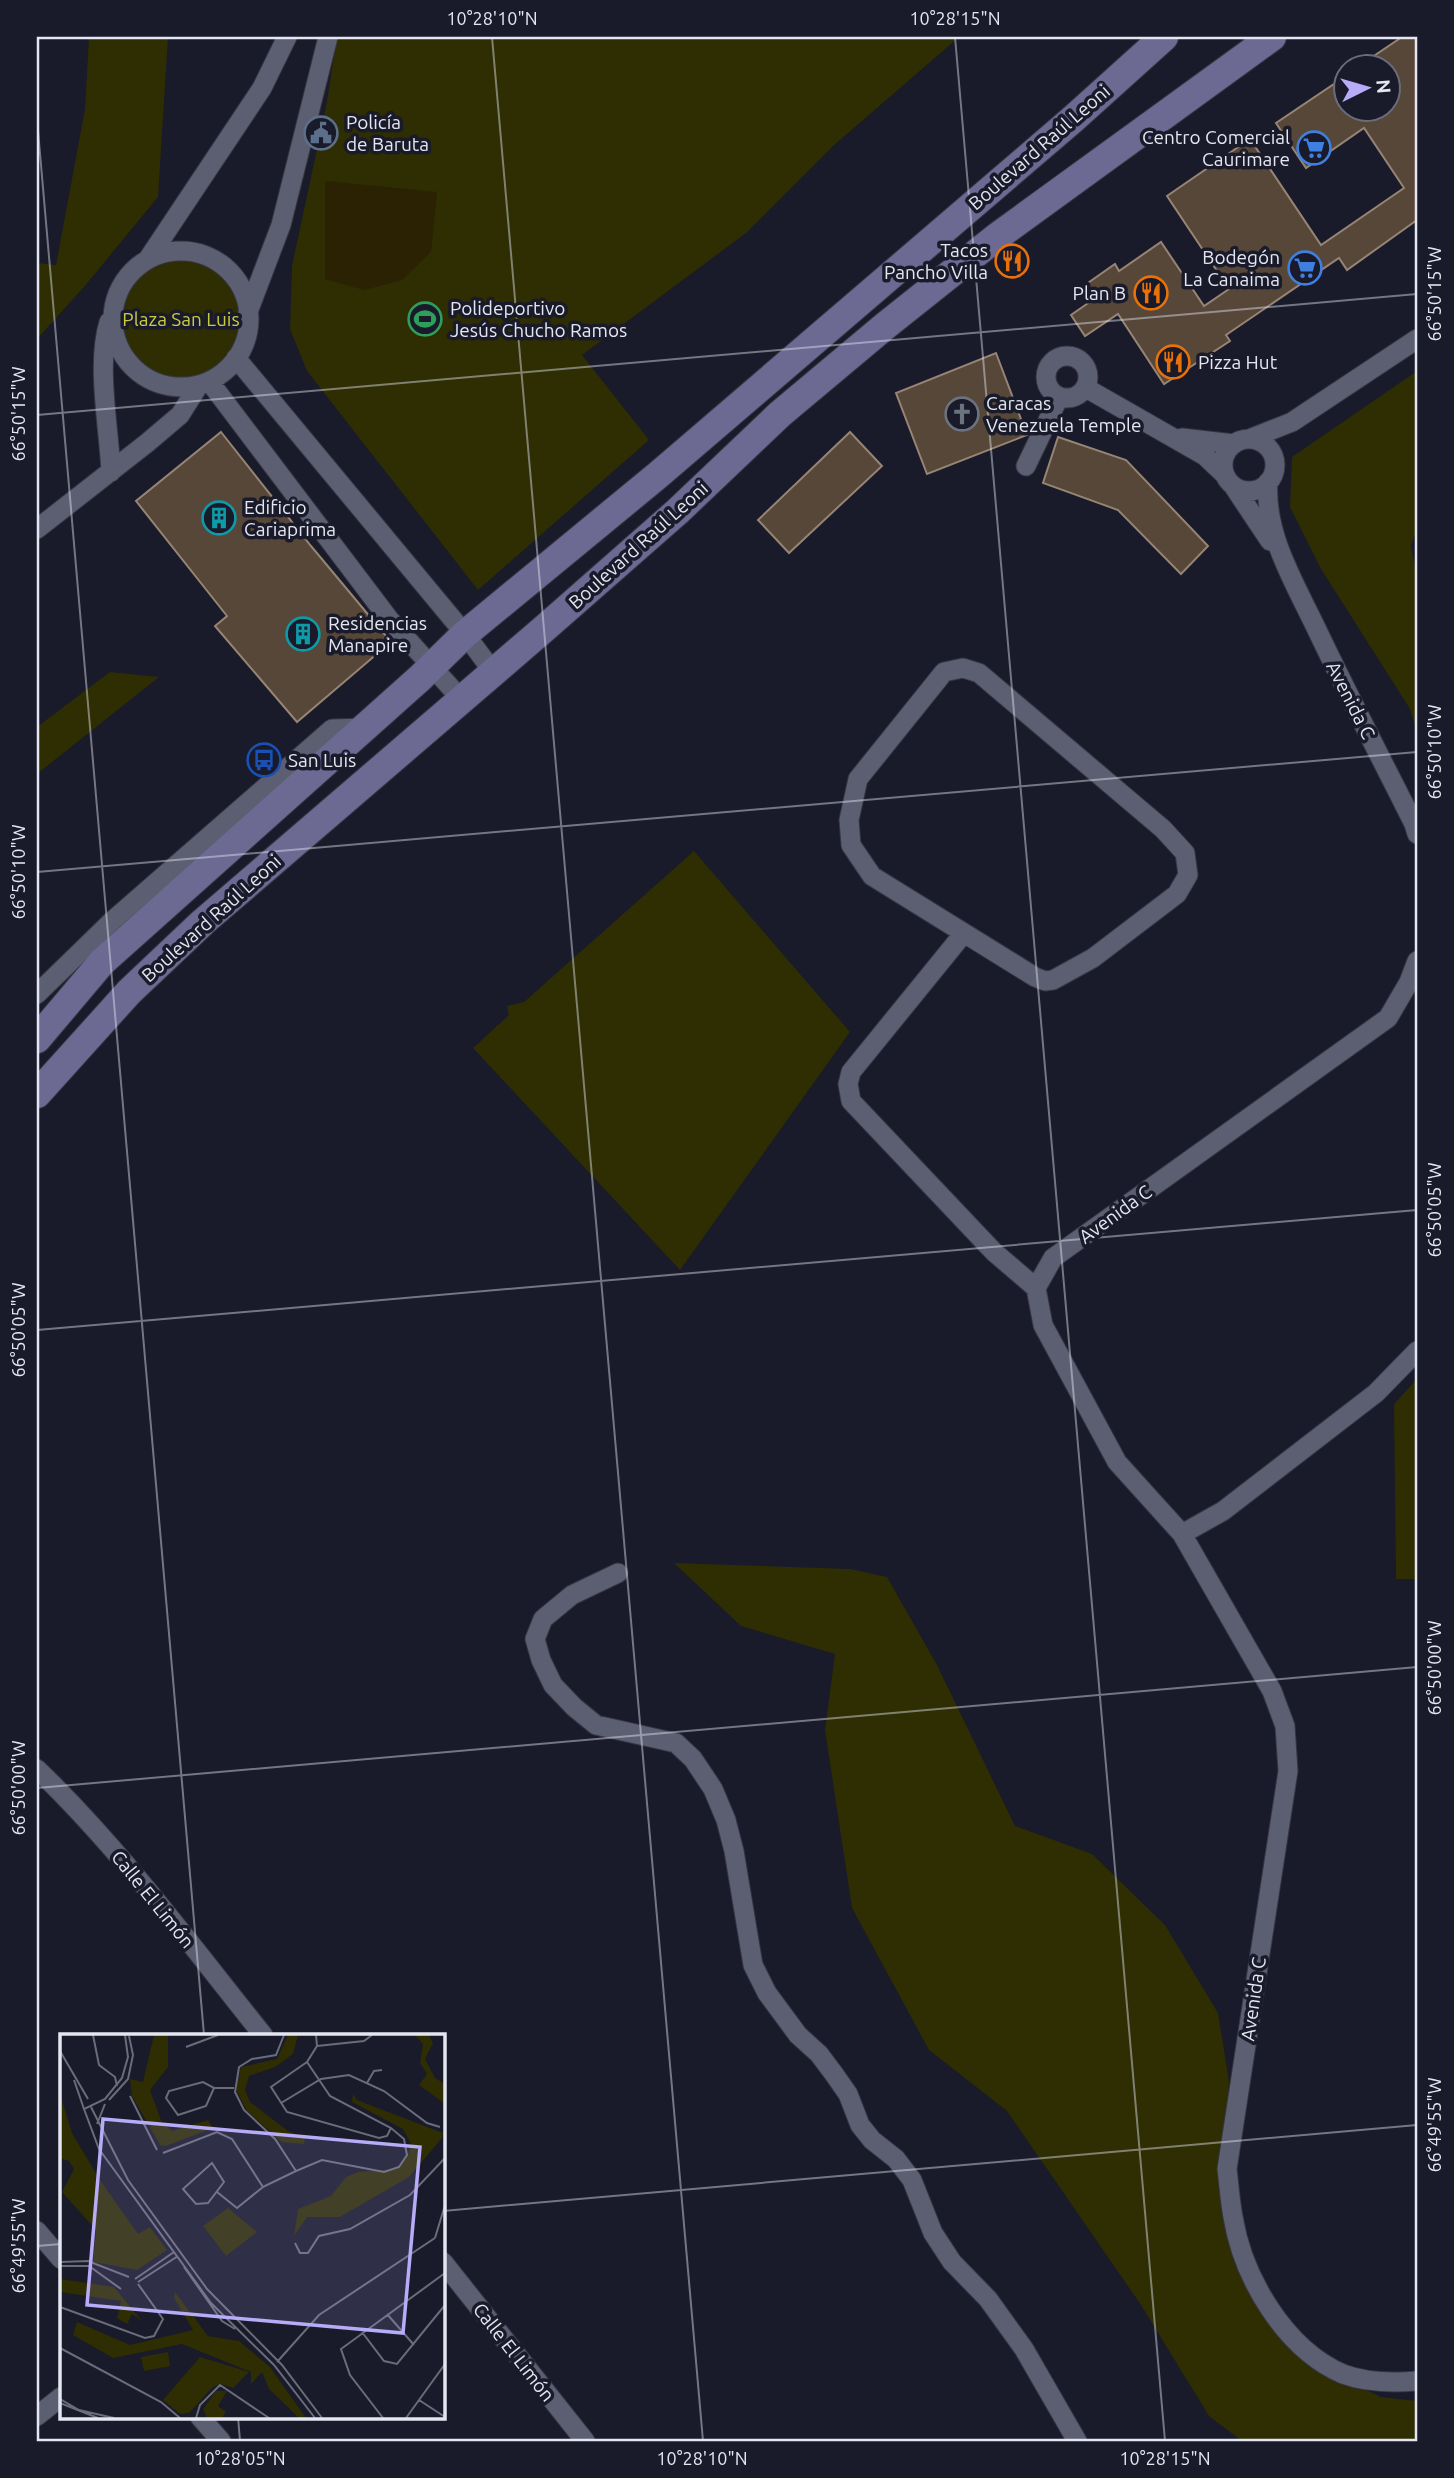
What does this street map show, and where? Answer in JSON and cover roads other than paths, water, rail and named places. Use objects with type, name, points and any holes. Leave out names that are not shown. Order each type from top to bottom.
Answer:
[{"type":"main road","name":"Boulevard Raúl Leoni","points":[[37,1039],[102,962],[433,666],[465,634],[668,466],[1073,119],[1164,37]]},
{"type":"main road","name":"Boulevard Raúl Leoni","points":[[37,1094],[129,992],[194,931],[678,511],[779,414],[998,236],[1272,37]]},
{"type":"street","points":[[287,37],[262,88],[148,260],[124,281],[117,296],[114,325],[121,350],[137,371],[148,379],[173,387],[204,383],[219,375],[236,358],[246,336],[248,312],[281,225],[328,37]]},
{"type":"street","points":[[148,260],[176,251],[205,256],[224,267],[239,284],[248,312]]},
{"type":"street","points":[[111,472],[104,387],[107,325],[114,312]]},
{"type":"street","name":"Avenida C","points":[[1170,437],[1242,441],[1293,422],[1417,339]]},
{"type":"street","points":[[1070,356],[1083,363],[1088,380],[1086,388],[1074,398],[1059,397],[1046,382],[1048,368],[1057,358],[1070,356]]},
{"type":"street","points":[[236,358],[465,634],[494,673]]},
{"type":"street","points":[[37,528],[180,415],[204,383]]},
{"type":"street","points":[[204,383],[389,618],[462,700]]},
{"type":"street","name":"Avenida C","points":[[1086,388],[1205,456],[1229,480],[1286,565]]},
{"type":"street","points":[[1026,467],[1059,397]]},
{"type":"street","name":"Avenida C","points":[[1293,422],[1279,441],[1273,457],[1274,470],[1268,482],[1269,514],[1286,565],[1417,834]]},
{"type":"street","points":[[1268,482],[1258,489],[1246,491],[1229,480],[1224,457],[1242,441],[1261,442],[1273,457]]},
{"type":"street","points":[[962,668],[979,673],[1163,829],[1185,853],[1188,875],[1177,894],[1093,958],[1053,980],[1045,981],[1035,977],[964,933],[872,876],[851,845],[849,820],[858,779],[944,672],[962,668]]},
{"type":"street","points":[[37,994],[111,922],[332,729],[364,728]]},
{"type":"street","points":[[964,933],[851,1072],[848,1084],[850,1101],[994,1252],[1036,1288]]},
{"type":"street","name":"Avenida C","points":[[1417,961],[1409,982],[1388,1018],[1054,1258],[1036,1288],[1043,1325],[1117,1462],[1182,1534],[1272,1691],[1285,1726],[1288,1771],[1227,2169],[1236,2232],[1244,2257],[1260,2292],[1285,2330],[1316,2358],[1344,2374],[1384,2383],[1417,2381]]},
{"type":"street","points":[[1182,1534],[1223,1511],[1376,1393],[1417,1351]]},
{"type":"street","points":[[618,1573],[572,1595],[544,1619],[535,1639],[553,1685],[596,1725],[676,1743],[693,1759],[713,1789],[726,1820],[734,1851],[753,1965],[767,1993],[798,2035],[819,2054],[834,2074],[848,2094],[860,2125],[872,2140],[896,2159],[912,2180],[933,2233],[952,2262],[988,2300],[1024,2349],[1077,2441]]},
{"type":"street","name":"Calle El Limón","points":[[37,1769],[80,1811],[123,1861],[261,2034]]},
{"type":"street","points":[[37,2231],[60,2258]]},
{"type":"street","name":"Calle El Limón","points":[[444,2263],[585,2441]]},
{"type":"street","points":[[37,2416],[60,2397]]},
{"type":"street","points":[[201,2418],[221,2441]]},
{"type":"place","name":"Policía de Baruta","points":[[321,133]]},
{"type":"place","name":"Centro Comercial Caurimare","points":[[1314,148]]},
{"type":"place","name":"Tacos Pancho Villa","points":[[1012,261]]},
{"type":"place","name":"Bodegón La Canaima","points":[[1305,268]]},
{"type":"place","name":"Plan B","points":[[1151,293]]},
{"type":"place","name":"Polideportivo Jesús Chucho Ramos","points":[[425,319]]},
{"type":"place","name":"Pizza Hut","points":[[1173,362]]},
{"type":"place","name":"Caracas Venezuela Temple","points":[[962,414]]},
{"type":"place","name":"Edificio Cariaprima","points":[[219,518]]},
{"type":"place","name":"Residencias Manapire","points":[[303,634]]},
{"type":"place","name":"San Luis","points":[[264,760]]},
{"type":"park label","name":"Plaza San Luis","points":[[181,319]]}]
